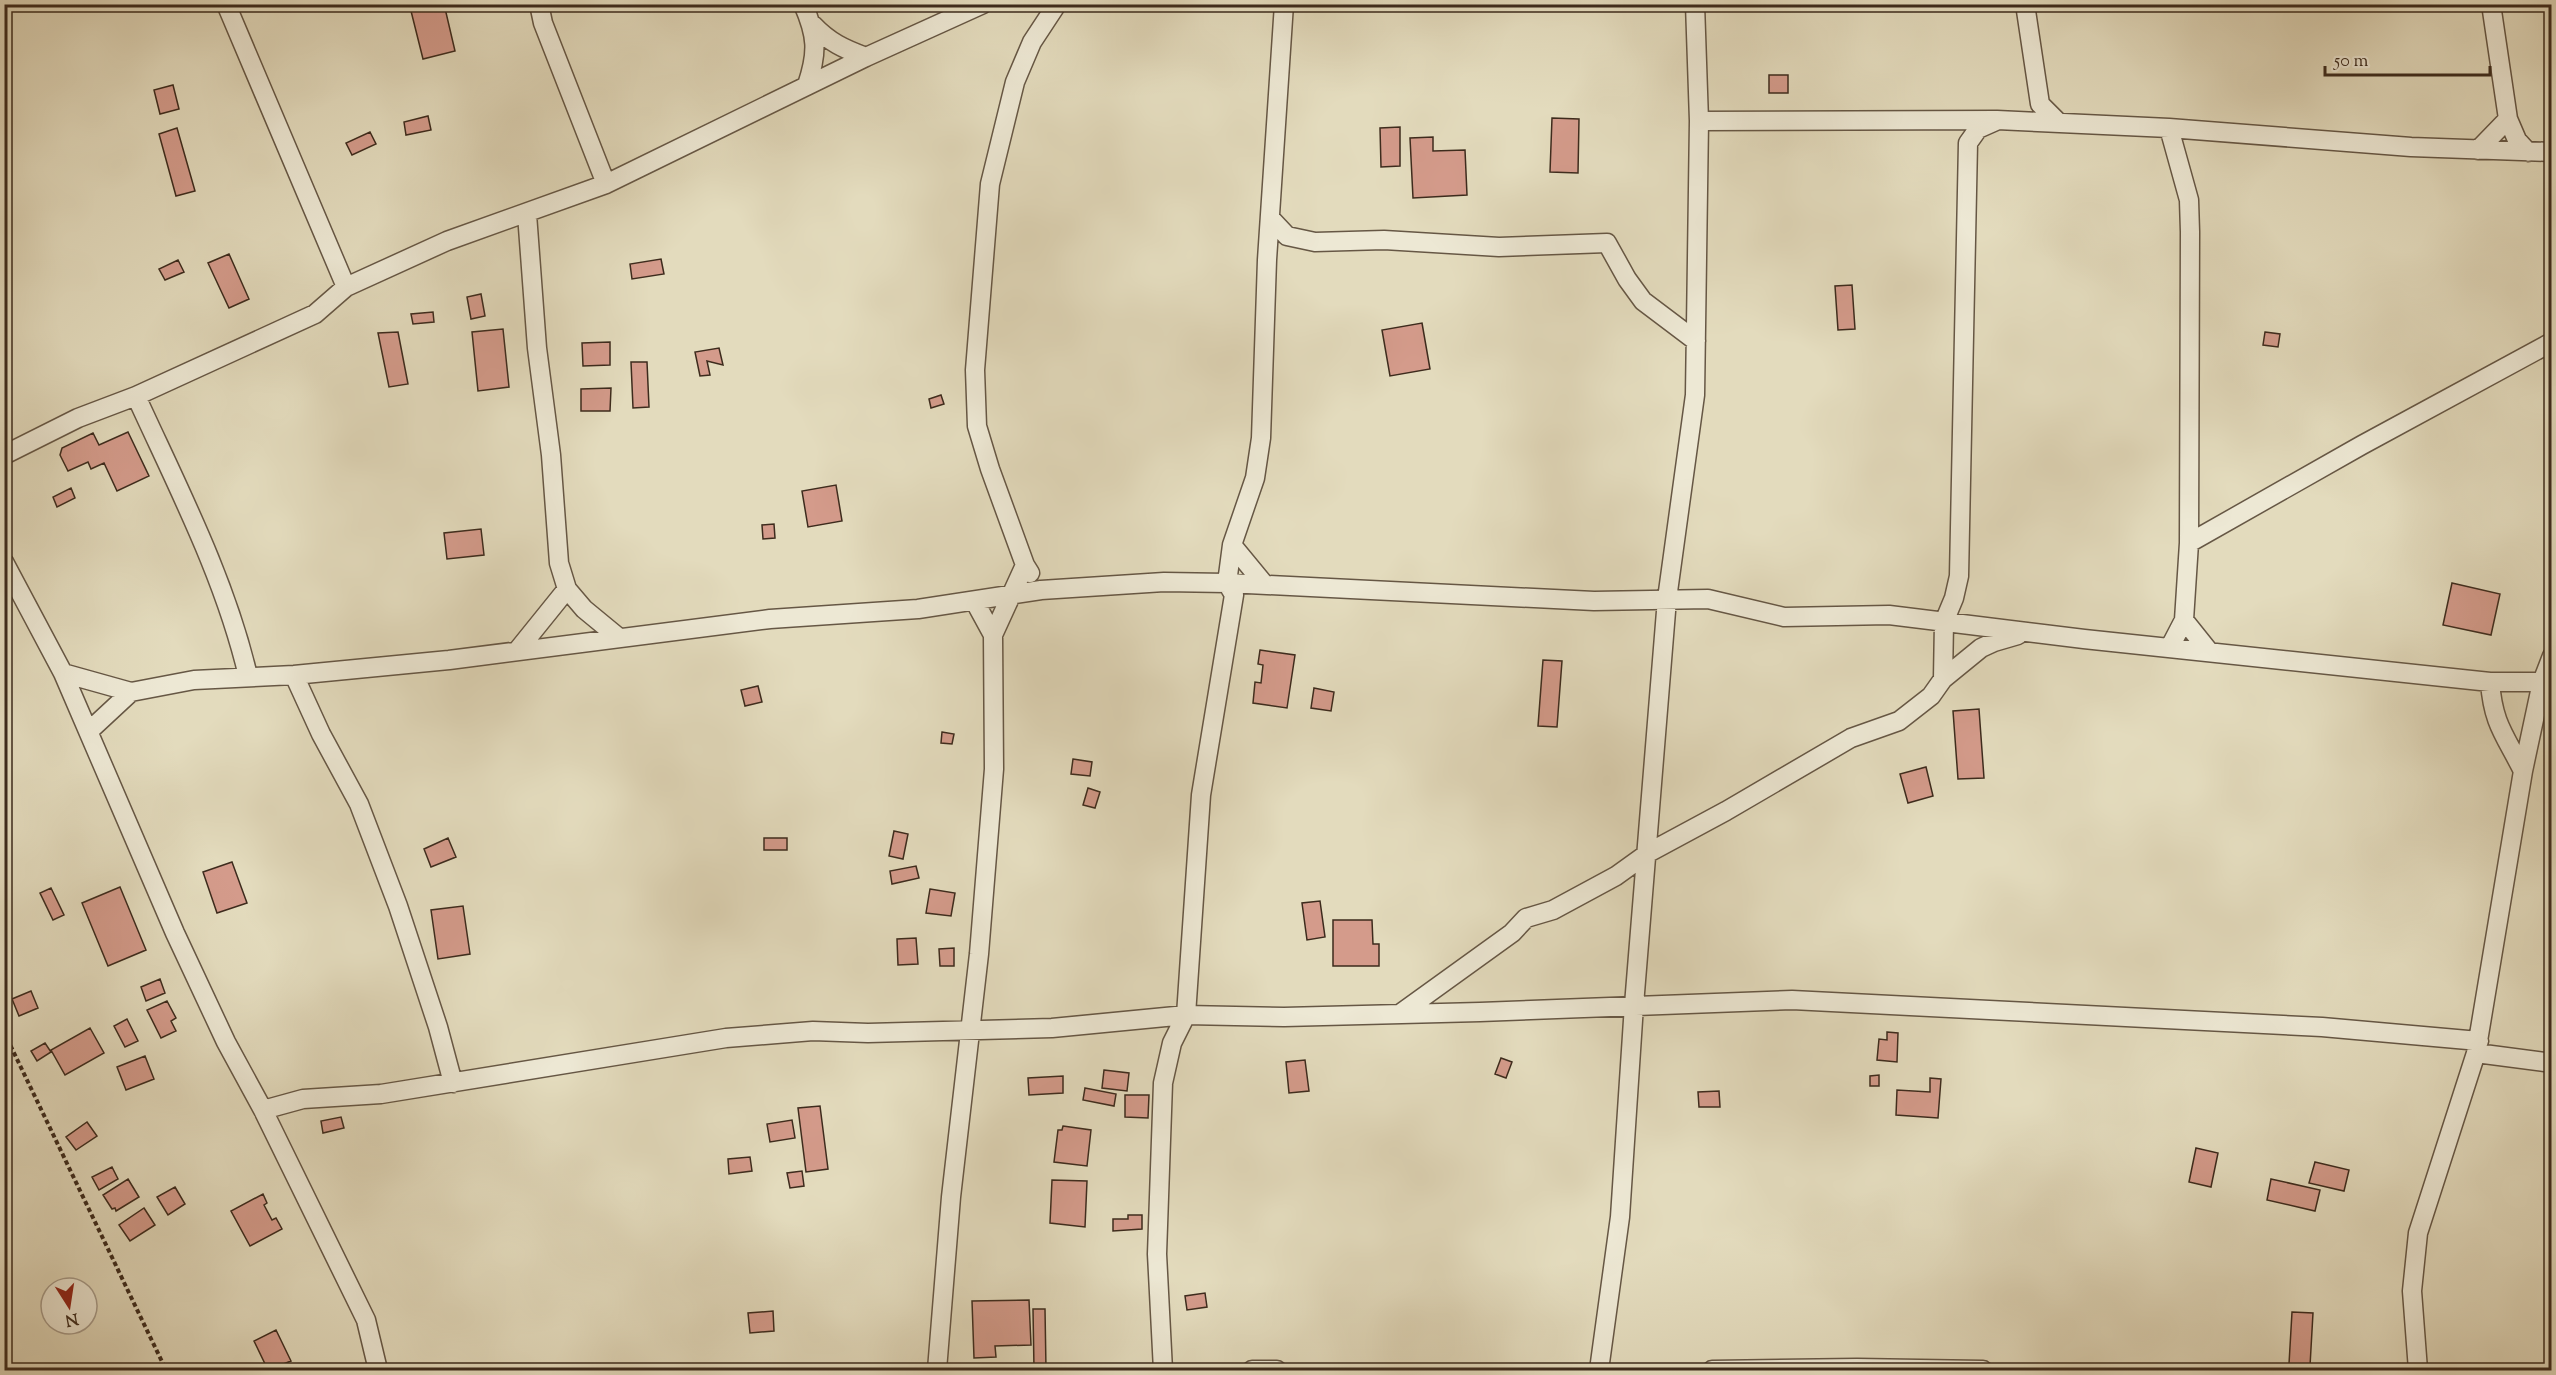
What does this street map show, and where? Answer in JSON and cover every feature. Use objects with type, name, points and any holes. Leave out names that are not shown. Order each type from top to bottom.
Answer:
[{"type":"street","points":[[226,4],[346,287]]},
{"type":"street","points":[[538,4],[543,23],[606,184]]},
{"type":"street","points":[[803,4],[813,25],[826,40],[841,49],[866,57]]},
{"type":"street","points":[[4,455],[78,418],[136,396],[315,314],[346,287],[447,241],[606,184],[807,85],[983,4]]},
{"type":"street","points":[[1041,590],[1025,565],[977,426],[975,370],[990,184],[1015,82],[1032,42],[1057,4]]},
{"type":"street","points":[[1163,1371],[1157,1254],[1163,1083],[1172,1043],[1186,1015],[1201,795],[1234,596],[1227,583],[1232,544],[1255,478],[1261,438],[1262,367],[1284,4]]},
{"type":"street","points":[[1599,1371],[1620,1217],[1634,1005],[1667,599],[1695,395],[1699,121],[1695,4]]},
{"type":"street","points":[[2025,4],[2040,104],[2059,123]]},
{"type":"street","points":[[2491,4],[2508,119],[2517,140],[2528,152]]},
{"type":"street","points":[[807,85],[814,63],[816,45],[813,25]]},
{"type":"street","points":[[2028,122],[2040,104]]},
{"type":"street","points":[[2478,150],[2508,119]]},
{"type":"street","points":[[1699,121],[1997,120],[2169,128],[2478,150],[2552,152]]},
{"type":"street","points":[[1943,679],[1944,622],[1954,598],[1959,576],[1968,143],[1978,129],[1997,120]]},
{"type":"street","points":[[2169,128],[2189,200],[2189,543],[2184,620],[2170,647]]},
{"type":"street","points":[[527,214],[537,348],[551,455],[559,563],[567,589],[584,609],[618,637]]},
{"type":"street","points":[[1271,219],[1294,240],[1315,242],[1384,240],[1499,247],[1607,243],[1627,279],[1643,301],[1696,341]]},
{"type":"street","points":[[2189,543],[2362,445],[2552,342]]},
{"type":"street","points":[[136,396],[207,552],[239,638],[248,676]]},
{"type":"street","points":[[1232,544],[1265,585]]},
{"type":"street","points":[[4,562],[63,673],[175,933],[226,1042],[366,1320],[378,1371]]},
{"type":"street","points":[[937,1371],[951,1197],[980,954],[994,769],[993,635],[1025,565]]},
{"type":"street","points":[[63,673],[130,692],[194,680],[294,675],[449,660],[770,619],[918,609],[1041,590],[1164,582],[1227,583],[1594,602],[1708,599],[1784,617],[1889,615],[2490,682],[2542,682]]},
{"type":"street","points":[[517,651],[567,589]]},
{"type":"street","points":[[975,602],[993,635]]},
{"type":"street","points":[[2184,620],[2208,650]]},
{"type":"street","points":[[1401,1013],[1512,933],[1526,918],[1553,910],[1616,876],[1648,854],[1851,738],[1899,721],[1931,696],[1943,679],[1988,644],[2028,632]]},
{"type":"street","points":[[2418,1371],[2412,1291],[2418,1233],[2477,1047],[2523,771],[2542,682],[2552,656]]},
{"type":"street","points":[[294,675],[321,734],[358,804],[409,939],[438,1027],[453,1083]]},
{"type":"street","points":[[2490,682],[2492,709],[2499,728],[2523,771]]},
{"type":"street","points":[[89,731],[130,692]]},
{"type":"street","points":[[262,1110],[303,1099],[381,1094],[726,1038],[813,1030],[868,1033],[970,1032],[1096,1025],[1186,1015],[1284,1017],[1792,1000],[2322,1027],[2477,1047],[2552,1063]]},
{"type":"street","points":[[1712,1371],[1857,1368],[1981,1370]]},
{"type":"street","points":[[1252,1371],[1277,1371]]},
{"type":"path","points":[[4,1032],[166,1371]]},
{"type":"building","points":[[444,4],[455,51],[423,59],[411,11]]},
{"type":"building","points":[[1769,75],[1788,75],[1788,93],[1769,93]]},
{"type":"building","points":[[173,85],[179,109],[160,114],[154,90]]},
{"type":"building","points":[[428,116],[431,130],[406,135],[404,122]]},
{"type":"building","points":[[1552,118],[1579,119],[1578,173],[1550,172]]},
{"type":"building","points":[[1400,127],[1400,166],[1381,167],[1380,128]]},
{"type":"building","points":[[177,128],[195,191],[176,196],[159,134]]},
{"type":"building","points":[[370,132],[376,144],[352,155],[346,143]]},
{"type":"building","points":[[1433,137],[1433,151],[1465,150],[1467,195],[1413,198],[1410,138]]},
{"type":"building","points":[[229,254],[249,299],[229,308],[208,263]]},
{"type":"building","points":[[661,259],[664,274],[632,279],[630,264]]},
{"type":"building","points":[[178,260],[184,272],[165,280],[159,269]]},
{"type":"building","points":[[1852,285],[1855,329],[1838,330],[1835,286]]},
{"type":"building","points":[[481,294],[485,316],[471,319],[467,297]]},
{"type":"building","points":[[433,312],[434,322],[413,324],[411,314]]},
{"type":"building","points":[[1422,323],[1430,369],[1390,376],[1382,330]]},
{"type":"building","points":[[503,329],[509,387],[478,391],[472,332]]},
{"type":"building","points":[[398,332],[408,384],[389,387],[378,333]]},
{"type":"building","points":[[2265,332],[2280,334],[2278,347],[2263,345]]},
{"type":"building","points":[[610,342],[610,365],[583,366],[582,343]]},
{"type":"building","points":[[719,348],[723,365],[707,361],[710,375],[700,376],[695,352]]},
{"type":"building","points":[[631,362],[647,362],[649,407],[633,408]]},
{"type":"building","points":[[611,388],[610,411],[581,411],[581,389]]},
{"type":"building","points":[[941,395],[944,404],[931,408],[929,399]]},
{"type":"building","points":[[128,432],[149,476],[117,491],[104,463],[91,469],[88,462],[68,471],[60,455],[62,448],[93,433],[99,445]]},
{"type":"building","points":[[836,485],[842,521],[808,527],[802,491]]},
{"type":"building","points":[[71,488],[75,498],[57,507],[53,497]]},
{"type":"building","points":[[774,524],[775,538],[763,539],[762,525]]},
{"type":"building","points":[[481,529],[484,555],[447,559],[444,533]]},
{"type":"building","points":[[2452,583],[2500,594],[2491,635],[2443,625]]},
{"type":"building","points":[[1260,650],[1295,655],[1287,708],[1253,703],[1255,682],[1261,683],[1263,665],[1258,664]]},
{"type":"building","points":[[1543,660],[1562,661],[1557,727],[1538,726]]},
{"type":"building","points":[[758,686],[762,702],[745,706],[741,690]]},
{"type":"building","points":[[1314,688],[1334,692],[1331,711],[1311,708]]},
{"type":"building","points":[[1979,709],[1984,778],[1958,779],[1953,711]]},
{"type":"building","points":[[942,732],[954,734],[952,744],[941,743]]},
{"type":"building","points":[[1073,759],[1092,762],[1090,776],[1071,774]]},
{"type":"building","points":[[1926,767],[1933,796],[1908,803],[1900,774]]},
{"type":"building","points":[[1088,788],[1100,792],[1095,808],[1083,805]]},
{"type":"building","points":[[894,831],[908,834],[903,859],[889,856]]},
{"type":"building","points":[[448,838],[456,857],[431,867],[424,849]]},
{"type":"building","points":[[764,838],[787,838],[787,850],[764,850]]},
{"type":"building","points":[[232,862],[247,903],[217,913],[203,872]]},
{"type":"building","points":[[916,866],[919,878],[892,884],[890,871]]},
{"type":"building","points":[[120,887],[146,950],[108,966],[82,903]]},
{"type":"building","points":[[51,888],[64,915],[53,920],[40,893]]},
{"type":"building","points":[[930,889],[955,893],[951,916],[926,913]]},
{"type":"building","points":[[1320,901],[1325,937],[1307,940],[1302,903]]},
{"type":"building","points":[[463,906],[470,954],[438,959],[431,910]]},
{"type":"building","points":[[1333,920],[1372,920],[1373,944],[1379,944],[1379,966],[1333,966]]},
{"type":"building","points":[[916,938],[918,964],[898,965],[897,939]]},
{"type":"building","points":[[954,948],[954,966],[940,966],[939,949]]},
{"type":"building","points":[[160,979],[165,993],[146,1001],[141,987]]},
{"type":"building","points":[[31,991],[38,1008],[19,1016],[12,999]]},
{"type":"building","points":[[167,1001],[176,1018],[171,1021],[176,1031],[161,1038],[147,1010]]},
{"type":"building","points":[[127,1019],[138,1041],[125,1047],[114,1026]]},
{"type":"building","points":[[90,1028],[104,1053],[65,1075],[51,1050]]},
{"type":"building","points":[[1887,1032],[1898,1033],[1897,1062],[1877,1060],[1879,1039],[1887,1040]]},
{"type":"building","points":[[45,1043],[51,1052],[37,1061],[31,1051]]},
{"type":"building","points":[[145,1056],[154,1079],[126,1090],[117,1067]]},
{"type":"building","points":[[1501,1058],[1512,1062],[1506,1078],[1495,1074]]},
{"type":"building","points":[[1305,1060],[1309,1091],[1289,1093],[1286,1062]]},
{"type":"building","points":[[1104,1070],[1129,1073],[1127,1091],[1102,1088]]},
{"type":"building","points":[[1879,1075],[1879,1086],[1870,1086],[1870,1076]]},
{"type":"building","points":[[1063,1076],[1063,1093],[1029,1095],[1028,1078]]},
{"type":"building","points":[[1930,1078],[1941,1079],[1938,1118],[1896,1115],[1897,1090],[1930,1092]]},
{"type":"building","points":[[1085,1088],[1116,1094],[1114,1106],[1083,1100]]},
{"type":"building","points":[[1719,1091],[1720,1107],[1699,1107],[1698,1092]]},
{"type":"building","points":[[1125,1095],[1149,1095],[1148,1118],[1125,1117]]},
{"type":"building","points":[[820,1106],[828,1169],[806,1172],[798,1108]]},
{"type":"building","points":[[341,1117],[344,1128],[323,1133],[321,1121]]},
{"type":"building","points":[[792,1120],[795,1138],[770,1142],[767,1124]]},
{"type":"building","points":[[87,1122],[97,1136],[76,1150],[66,1137]]},
{"type":"building","points":[[1063,1126],[1091,1130],[1087,1166],[1054,1162],[1058,1130],[1062,1130]]},
{"type":"building","points":[[2196,1148],[2218,1153],[2211,1187],[2189,1182]]},
{"type":"building","points":[[750,1157],[752,1171],[729,1174],[728,1159]]},
{"type":"building","points":[[2315,1162],[2349,1170],[2344,1191],[2309,1183]]},
{"type":"building","points":[[112,1167],[118,1179],[99,1190],[92,1177]]},
{"type":"building","points":[[802,1171],[804,1186],[790,1188],[787,1173]]},
{"type":"building","points":[[128,1179],[139,1197],[116,1211],[115,1208],[112,1209],[103,1195]]},
{"type":"building","points":[[2271,1179],[2320,1190],[2315,1211],[2267,1200]]},
{"type":"building","points":[[1052,1180],[1087,1181],[1085,1227],[1050,1223]]},
{"type":"building","points":[[175,1187],[185,1204],[168,1215],[157,1197]]},
{"type":"building","points":[[263,1194],[267,1203],[264,1205],[272,1220],[276,1218],[282,1229],[250,1246],[231,1211]]},
{"type":"building","points":[[144,1208],[155,1225],[130,1241],[119,1225]]},
{"type":"building","points":[[1128,1215],[1142,1215],[1142,1229],[1113,1231],[1113,1219],[1128,1219]]},
{"type":"building","points":[[1205,1293],[1207,1307],[1187,1310],[1185,1296]]},
{"type":"building","points":[[1029,1300],[1031,1345],[995,1346],[996,1357],[974,1358],[972,1301]]},
{"type":"building","points":[[1033,1309],[1045,1309],[1046,1369],[1034,1369]]},
{"type":"building","points":[[773,1311],[774,1331],[750,1333],[748,1313]]},
{"type":"building","points":[[2292,1312],[2313,1313],[2310,1366],[2289,1364]]},
{"type":"building","points":[[276,1330],[291,1361],[268,1370],[254,1341]]}]
